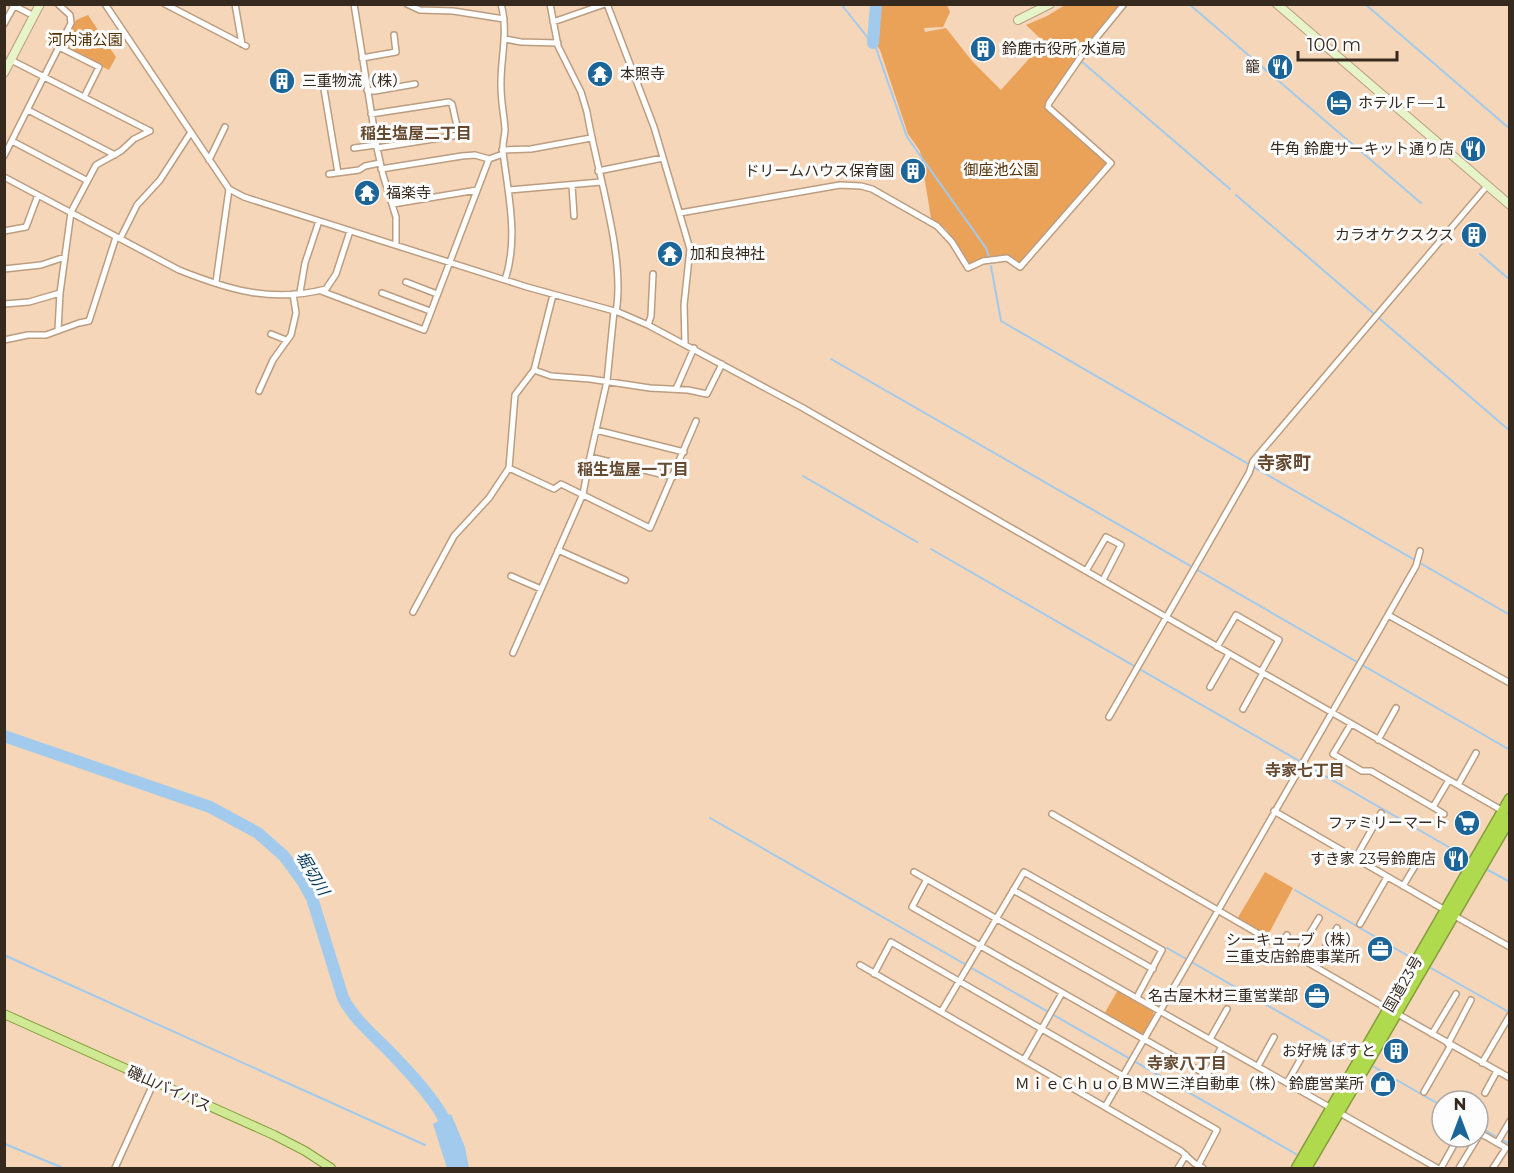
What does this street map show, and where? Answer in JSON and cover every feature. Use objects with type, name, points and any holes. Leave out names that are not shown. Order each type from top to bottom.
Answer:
[{"type":"highway","name":"国道23号","points":[[1306,1168],[1335,1111],[1507,815],[1509,799]]},
{"type":"highway","name":"国道23号","points":[[1297,1168],[1335,1111]]},
{"type":"main road","name":"磯山バイパス","points":[[4,1014],[281,1139],[331,1168]]},
{"type":"street","points":[[4,73],[40,4]]},
{"type":"street","points":[[4,156],[71,23],[71,18],[58,4]]},
{"type":"street","points":[[105,4],[229,189],[244,197],[505,280],[615,311],[685,343],[803,408],[1507,815]]},
{"type":"street","points":[[165,4],[244,45],[235,4]]},
{"type":"street","points":[[354,4],[377,146],[397,222],[396,245]]},
{"type":"street","points":[[407,4],[420,10],[453,11],[504,19]]},
{"type":"street","points":[[501,4],[505,39],[501,78],[505,131],[503,152],[509,190],[512,252],[505,280]]},
{"type":"street","points":[[513,653],[584,494],[607,381],[618,300],[616,259],[586,112],[580,92],[558,43],[550,4]]},
{"type":"street","points":[[553,22],[606,4],[654,127],[690,249],[684,305],[685,343]]},
{"type":"street","points":[[1018,20],[1050,4]]},
{"type":"street","points":[[680,213],[840,185],[861,186],[872,189],[937,226],[952,242],[968,268],[983,261],[1007,258],[1020,267],[1111,163],[1048,107],[1048,103],[1080,58],[1124,4]]},
{"type":"street","points":[[1277,4],[1509,205]]},
{"type":"street","points":[[4,24],[13,5],[34,16]]},
{"type":"street","points":[[362,58],[396,52],[394,35]]},
{"type":"street","points":[[505,39],[558,43]]},
{"type":"street","points":[[59,47],[99,67],[84,97]]},
{"type":"street","points":[[11,60],[150,131],[96,165],[71,212],[60,293],[58,330]]},
{"type":"street","points":[[338,173],[323,83],[365,76]]},
{"type":"street","points":[[367,90],[415,84]]},
{"type":"street","points":[[354,148],[459,135],[452,104],[448,102],[371,114]]},
{"type":"street","points":[[28,110],[115,155]]},
{"type":"street","points":[[209,160],[225,127]]},
{"type":"street","points":[[4,340],[28,335],[46,335],[89,321],[118,238],[136,205],[160,180],[191,132]]},
{"type":"street","points":[[329,174],[462,156],[489,159],[503,152],[591,138]]},
{"type":"street","points":[[12,141],[86,180]]},
{"type":"street","points":[[598,171],[663,158]]},
{"type":"street","points":[[320,291],[424,330],[489,159]]},
{"type":"street","points":[[4,177],[179,270],[206,281],[262,295],[293,294],[326,289],[336,274],[350,231]]},
{"type":"street","points":[[509,190],[600,182]]},
{"type":"street","points":[[572,185],[574,216]]},
{"type":"street","points":[[1109,717],[1259,453],[1487,186]]},
{"type":"street","points":[[216,282],[229,189]]},
{"type":"street","points":[[393,204],[477,190]]},
{"type":"street","points":[[4,231],[26,227],[38,195]]},
{"type":"street","points":[[300,292],[305,263],[319,220]]},
{"type":"street","points":[[4,269],[41,265],[65,257]]},
{"type":"street","points":[[648,325],[651,316],[653,274]]},
{"type":"street","points":[[406,282],[437,294]]},
{"type":"street","points":[[4,304],[29,302],[60,293]]},
{"type":"street","points":[[382,293],[430,311]]},
{"type":"street","points":[[259,391],[273,360],[291,335],[296,313],[293,294]]},
{"type":"street","points":[[413,612],[454,536],[489,498],[509,468],[515,395],[534,370],[553,295]]},
{"type":"street","points":[[271,334],[286,340]]},
{"type":"street","points":[[676,389],[694,348]]},
{"type":"street","points":[[534,370],[551,376],[707,394],[722,363]]},
{"type":"street","points":[[509,468],[554,489],[561,484],[650,528],[696,421]]},
{"type":"street","points":[[596,430],[684,452]]},
{"type":"street","points":[[590,457],[673,477]]},
{"type":"street","points":[[1086,571],[1106,537],[1121,545],[1102,580]]},
{"type":"street","points":[[558,550],[625,580]]},
{"type":"street","points":[[1105,1107],[1416,566],[1420,551]]},
{"type":"street","points":[[511,576],[541,590]]},
{"type":"street","points":[[1217,647],[1236,615],[1280,640],[1242,709]]},
{"type":"street","points":[[1388,615],[1509,683]]},
{"type":"street","points":[[1210,687],[1229,654]]},
{"type":"street","points":[[1378,740],[1396,708]]},
{"type":"street","points":[[1351,724],[1333,754],[1362,771],[1371,771],[1443,814]]},
{"type":"street","points":[[1458,785],[1476,753]]},
{"type":"street","points":[[1433,807],[1449,780]]},
{"type":"street","points":[[1274,811],[1355,859],[1509,944]]},
{"type":"street","points":[[1355,859],[1381,813]]},
{"type":"street","points":[[1052,814],[1509,1078]]},
{"type":"street","points":[[1403,886],[1418,861]]},
{"type":"street","points":[[914,872],[1439,1168],[1451,1149]]},
{"type":"street","points":[[941,1012],[1024,872],[1162,950],[1137,998]]},
{"type":"street","points":[[1360,924],[1387,877]]},
{"type":"street","points":[[927,879],[912,907],[1143,1040],[1207,1075],[1222,1046]]},
{"type":"street","points":[[1013,890],[1153,969]]},
{"type":"street","points":[[1297,955],[1319,918]]},
{"type":"street","points":[[1314,966],[1337,928]]},
{"type":"street","points":[[1281,946],[1287,935]]},
{"type":"street","points":[[860,965],[874,974],[1024,1059],[1181,1151],[1201,1167],[1217,1130],[891,942],[874,974]]},
{"type":"street","points":[[1024,1059],[1062,993]]},
{"type":"street","points":[[1432,1035],[1456,994]]},
{"type":"street","points":[[1424,1092],[1471,1000]]},
{"type":"street","points":[[1210,1039],[1227,1009]]},
{"type":"street","points":[[1482,1063],[1509,1015]]},
{"type":"street","points":[[1258,1066],[1274,1037]]},
{"type":"street","points":[[1287,1083],[1304,1053]]},
{"type":"street","points":[[1487,1089],[1497,1071]]},
{"type":"street","points":[[115,1168],[154,1082]]},
{"type":"street","points":[[1497,1143],[1509,1121]]},
{"type":"street","points":[[1490,1139],[1506,1148],[1493,1168]]},
{"type":"street","points":[[1459,1168],[1471,1149]]},
{"type":"street","points":[[1178,1168],[1186,1155]]},
{"type":"green space","name":"御座池公園","points":[[880,4],[947,5],[950,12],[943,27],[924,28],[925,32],[946,28],[972,61],[1001,90],[1044,42],[1026,25],[1065,5],[1121,5],[1077,57],[1046,102],[1046,107],[1106,160],[1107,165],[1021,264],[1002,256],[968,263],[946,229],[931,218],[920,151],[908,134],[880,50],[874,42],[877,39],[875,33]]},
{"type":"green space","name":"河内浦公園","points":[[88,15],[116,57],[109,70],[65,48],[64,44],[76,20]]},
{"type":"green space","points":[[1265,872],[1293,888],[1267,937],[1237,919]]},
{"type":"green space","points":[[1118,990],[1153,1011],[1154,1016],[1144,1033],[1140,1034],[1104,1014]]},
{"type":"water","points":[[451,1114],[465,1147],[469,1168],[447,1168],[433,1124]]},
{"type":"waterway","points":[[841,4],[876,48],[907,137],[986,248],[989,257]]},
{"type":"waterway","points":[[873,43],[876,4]]},
{"type":"waterway","points":[[1189,4],[1421,203]]},
{"type":"waterway","points":[[1365,4],[1510,129]]},
{"type":"waterway","points":[[1081,61],[1230,189]]},
{"type":"waterway","points":[[1236,195],[1510,431]]},
{"type":"waterway","points":[[1480,254],[1510,280]]},
{"type":"waterway","points":[[991,266],[1001,321],[1510,615]]},
{"type":"waterway","points":[[831,359],[1510,750]]},
{"type":"waterway","points":[[803,476],[917,542]]},
{"type":"waterway","points":[[931,549],[1466,857]]},
{"type":"waterway","name":"堀切川","points":[[4,736],[210,807],[258,833],[284,856],[312,898],[347,1006],[423,1089],[439,1110],[451,1132]]},
{"type":"waterway","points":[[710,818],[1296,1154]]},
{"type":"waterway","points":[[1488,870],[1510,882]]},
{"type":"waterway","points":[[1295,890],[1410,957]]},
{"type":"waterway","points":[[1167,948],[1354,1055]]},
{"type":"waterway","points":[[4,955],[425,1145]]},
{"type":"waterway","points":[[1431,968],[1507,1011]]},
{"type":"waterway","points":[[1374,1067],[1430,1099]]},
{"type":"waterway","points":[[1490,1133],[1495,1136]]},
{"type":"waterway","points":[[1500,1139],[1510,1144]]},
{"type":"waterway","points":[[5,1144],[63,1168]]},
{"type":"place","name":"鈴鹿市役所 水道局","points":[[983,49]]},
{"type":"place","name":"籠","points":[[1280,67]]},
{"type":"place","name":"本照寺","points":[[600,74]]},
{"type":"place","name":"三重物流（株）","points":[[282,81]]},
{"type":"place","name":"ホテルＦ―１","points":[[1339,103]]},
{"type":"place","name":"牛角 鈴鹿サーキット通り店","points":[[1473,149]]},
{"type":"place","name":"ドリームハウス保育園","points":[[913,171]]},
{"type":"place","name":"福楽寺","points":[[367,193]]},
{"type":"place","name":"カラオケクスクス","points":[[1474,235]]},
{"type":"place","name":"加和良神社","points":[[670,254]]},
{"type":"place","name":"ファミリーマート","points":[[1467,823]]},
{"type":"place","name":"すき家 23号鈴鹿店","points":[[1456,859]]},
{"type":"place","name":"シーキューブ（株） 三重支店鈴鹿事業所","points":[[1380,949]]},
{"type":"place","name":"名古屋木材三重営業部","points":[[1317,996]]},
{"type":"place","name":"お好焼 ぽすと","points":[[1396,1051]]},
{"type":"place","name":"ＭｉｅＣｈｕｏＢＭＷ三洋自動車（株） 鈴鹿営業所","points":[[1383,1084]]},
{"type":"district","name":"稲生塩屋二丁目","points":[[416,133]]},
{"type":"district","name":"寺家町","points":[[1284,463]]},
{"type":"district","name":"稲生塩屋一丁目","points":[[633,469]]},
{"type":"district","name":"寺家七丁目","points":[[1305,770]]},
{"type":"district","name":"寺家八丁目","points":[[1187,1063]]}]
